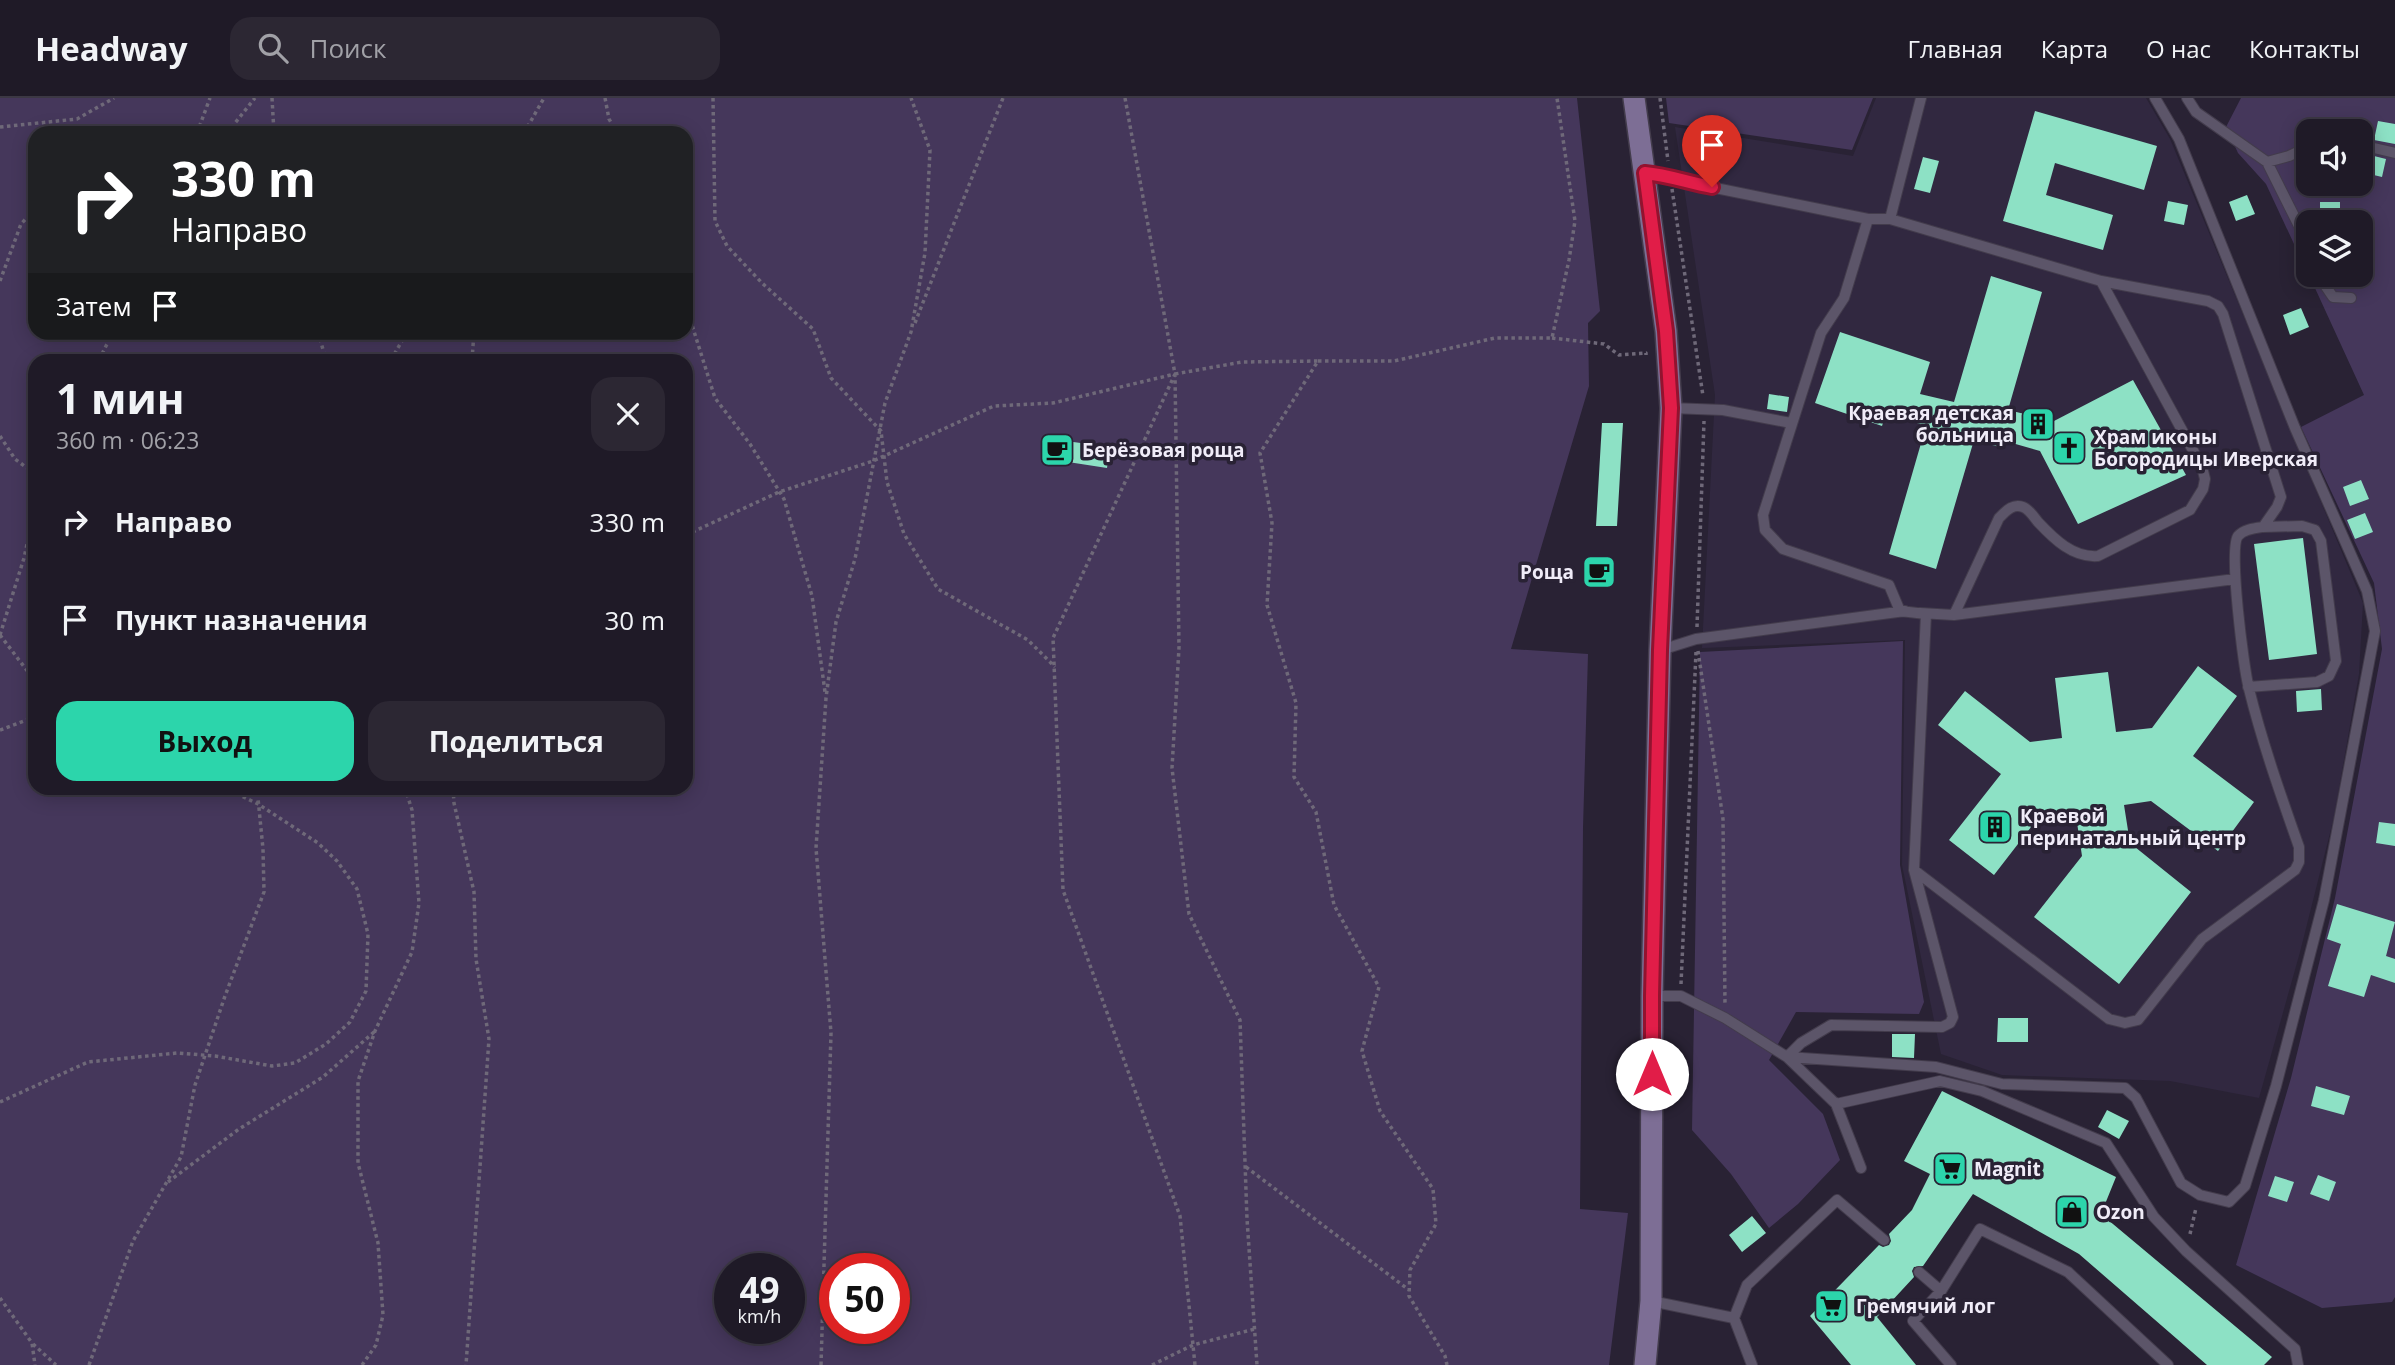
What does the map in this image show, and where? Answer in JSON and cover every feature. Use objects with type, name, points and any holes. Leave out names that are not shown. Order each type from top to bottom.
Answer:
[{"type":"main road","points":[[1634,98],[1669,352],[1671,408],[1660,650],[1652,996],[1651,1301],[1645,1365]]},
{"type":"lane","points":[[1890,219],[1921,98]]},
{"type":"lane","points":[[1787,1057],[1936,1067],[2002,1084],[2125,1088],[2136,1098],[2181,1183],[2200,1195],[2229,1202],[2245,1186],[2276,1086],[2324,900],[2375,631],[2367,591],[2295,428],[2179,139],[2155,98]]},
{"type":"lane","points":[[2187,98],[2196,112],[2267,162],[2296,220]]},
{"type":"lane","points":[[2373,148],[2395,153]]},
{"type":"lane","points":[[2267,162],[2296,153]]},
{"type":"lane","points":[[1645,173],[1670,175],[1686,182],[1868,219],[1890,219],[2101,281],[2208,301],[2218,306],[2223,314],[2281,497],[2263,527]]},
{"type":"lane","points":[[1868,219],[1844,298],[1821,333],[1763,515],[1765,530],[1783,549],[1889,585],[1900,611]]},
{"type":"lane","points":[[1954,615],[1999,518],[2007,509],[2019,506],[2026,508],[2046,531],[2074,553],[2088,557],[2098,556],[2190,510],[2203,489],[2205,479],[2202,467],[2101,281]]},
{"type":"lane","points":[[2326,287],[2333,297],[2351,298]]},
{"type":"lane","points":[[1671,408],[1723,410],[1791,423]]},
{"type":"lane","points":[[1914,870],[2109,1019],[2125,1023],[2138,1020],[2202,939],[2295,870],[2299,862],[2299,847],[2248,688],[2235,579],[2234,546],[2237,537],[2248,530],[2263,527],[2302,526],[2315,530],[2321,541],[2336,661],[2329,676],[2317,682],[2248,688]]},
{"type":"lane","points":[[1660,650],[1696,639],[1900,611],[1954,615],[2235,579]]},
{"type":"lane","points":[[1787,1057],[1801,1043],[1831,1025],[1942,1027],[1950,1023],[1953,1017],[1914,870],[1926,614]]},
{"type":"lane","points":[[1652,996],[1681,996],[1725,1018],[1787,1057],[1836,1104],[1861,1167]]},
{"type":"lane","points":[[1836,1104],[1940,1081],[1953,1082],[1982,1091],[2106,1143],[2154,1217],[2186,1251],[2295,1349],[2298,1365]]},
{"type":"lane","points":[[1752,1365],[1734,1318],[1747,1285],[1837,1200],[1884,1240]]},
{"type":"lane","points":[[1951,1365],[1913,1321],[1941,1291],[1980,1228],[2068,1272],[2168,1365]]},
{"type":"lane","points":[[1919,1272],[1941,1291]]},
{"type":"lane","points":[[1651,1301],[1734,1318]]},
{"type":"path","points":[[0,127],[77,119],[114,98]]},
{"type":"path","points":[[199,126],[210,98]]},
{"type":"path","points":[[233,126],[256,98]]},
{"type":"path","points":[[272,98],[274,126]]},
{"type":"path","points":[[528,126],[544,98]]},
{"type":"path","points":[[604,98],[613,126]]},
{"type":"path","points":[[713,98],[715,221],[727,246],[813,328],[831,378],[881,431],[887,482],[904,534],[938,589],[1028,640],[1055,667]]},
{"type":"path","points":[[911,98],[930,150],[925,253],[911,332]]},
{"type":"path","points":[[821,1365],[831,1033],[816,848],[826,698],[835,622],[855,559],[885,403],[1003,98]]},
{"type":"path","points":[[1125,98],[1175,374],[1179,648],[1172,768],[1189,914],[1240,1020],[1245,1167],[1257,1365]]},
{"type":"path","points":[[1552,338],[1575,221],[1557,98]]},
{"type":"path","points":[[1660,98],[1705,409],[1681,996]]},
{"type":"path","points":[[0,281],[21,224],[28,216]]},
{"type":"path","points":[[693,328],[715,398],[750,444],[784,499],[812,596],[826,698]]},
{"type":"path","points":[[693,532],[779,492],[873,461],[994,406],[1053,403],[1175,374],[1242,362],[1394,361],[1495,338],[1552,338],[1604,344],[1619,355],[1646,353],[1647,364]]},
{"type":"path","points":[[1318,361],[1260,453],[1272,523],[1267,606],[1296,703],[1294,778],[1316,813],[1334,905],[1379,987],[1362,1051],[1380,1111],[1433,1189],[1436,1224],[1410,1270],[1409,1296],[1445,1356],[1447,1365]]},
{"type":"path","points":[[1175,374],[1053,638],[1063,890],[1180,1216],[1195,1365]]},
{"type":"path","points":[[0,436],[15,459],[28,469]]},
{"type":"path","points":[[28,540],[0,635],[28,672]]},
{"type":"path","points":[[1696,639],[1723,819],[1725,1018]]},
{"type":"path","points":[[0,730],[28,720]]},
{"type":"path","points":[[0,1102],[88,1062],[177,1053],[215,1056],[272,1066],[295,1063],[326,1044],[350,1023],[366,991],[368,934],[358,889],[337,861],[318,844],[258,804],[239,795]]},
{"type":"path","points":[[89,1365],[133,1241],[181,1157],[195,1085],[264,892],[257,795]]},
{"type":"path","points":[[362,1365],[376,1345],[383,1315],[378,1243],[358,1163],[358,1082],[375,1031],[412,952],[419,903],[412,810],[407,795]]},
{"type":"path","points":[[453,795],[474,892],[476,959],[489,1039],[466,1365]]},
{"type":"path","points":[[167,1183],[239,1129],[323,1077],[375,1031]]},
{"type":"path","points":[[1245,1167],[1409,1290]]},
{"type":"path","points":[[2186,1251],[2200,1195]]},
{"type":"path","points":[[0,1298],[32,1343],[56,1365]]},
{"type":"path","points":[[1152,1365],[1193,1345],[1255,1329]]},
{"type":"path","points":[[32,1343],[35,1365]]},
{"type":"shaded area","points":[[0,98],[1577,98],[1600,311],[1588,323],[1589,386],[1511,649],[1588,654],[1583,828],[1580,1209],[1628,1213],[1609,1365],[0,1365]]},
{"type":"shaded area","points":[[1666,98],[1873,98],[1852,150],[1669,123]]},
{"type":"shaded area","points":[[1876,98],[2146,98],[2170,139],[2363,603],[2359,674],[2334,817],[2259,1098],[2170,1081],[2002,1075],[1941,1054],[1902,865],[1905,640],[1702,648],[1715,395],[1675,127],[1853,156]]},
{"type":"shaded area","points":[[2241,98],[2395,98],[2395,1297],[2392,1302],[2322,1308],[2236,1265],[2291,1078],[2335,898],[2382,649],[2374,583],[2301,427],[2364,395],[2314,287],[2373,287],[2373,210],[2296,210],[2296,248],[2266,184],[2238,153],[2226,127]]},
{"type":"shaded area","points":[[1903,641],[1900,865],[1924,1002],[1919,1014],[1796,1012],[1769,1060],[1823,1114],[1840,1160],[1798,1204],[1769,1228],[1731,1174],[1692,1130],[1700,652]]},
{"type":"building","points":[[2035,111],[2157,146],[2144,190],[2055,163],[2046,195],[2113,215],[2103,250],[2003,221]]},
{"type":"building","points":[[2378,121],[2395,124],[2395,144],[2374,140]]},
{"type":"building","points":[[2373,156],[2386,159],[2382,177],[2373,175]]},
{"type":"building","points":[[1923,157],[1939,161],[1930,193],[1914,189]]},
{"type":"building","points":[[2247,195],[2255,214],[2236,221],[2229,202]]},
{"type":"building","points":[[2168,201],[2188,205],[2184,225],[2164,221]]},
{"type":"building","points":[[2320,202],[2340,202],[2340,210],[2320,210]]},
{"type":"building","name":"Краевая детская больница","points":[[1991,276],[2042,292],[2008,410],[2054,421],[2133,380],[2186,475],[2078,524],[2040,451],[2005,441],[2003,448],[1974,440],[1936,569],[1889,554],[1926,426],[1886,413],[1882,426],[1815,403],[1840,332],[1930,362],[1920,394],[1954,402]]},
{"type":"building","points":[[2301,308],[2309,327],[2290,335],[2283,315]]},
{"type":"building","points":[[1769,394],[1789,397],[1787,412],[1767,409]]},
{"type":"building","points":[[1602,423],[1623,423],[1617,526],[1596,526]]},
{"type":"building","points":[[1044,438],[1110,447],[1107,468],[1042,458]]},
{"type":"building","points":[[2361,480],[2369,499],[2350,506],[2343,487]]},
{"type":"building","points":[[2365,513],[2373,532],[2355,539],[2347,520]]},
{"type":"building","points":[[2303,538],[2317,654],[2269,660],[2254,544]]},
{"type":"building","name":"Краевой перинатальный центр","points":[[2198,666],[2237,696],[2193,756],[2254,802],[2218,851],[2151,801],[2124,805],[2130,843],[2191,892],[2119,984],[2034,917],[2082,856],[2075,809],[2042,813],[1994,875],[1949,840],[2001,774],[1938,725],[1965,691],[2030,742],[2062,738],[2055,678],[2108,672],[2116,732],[2152,728]]},
{"type":"building","points":[[2321,689],[2322,710],[2297,712],[2296,691]]},
{"type":"building","points":[[2379,822],[2395,824],[2395,846],[2376,843]]},
{"type":"building","points":[[2337,904],[2395,922],[2386,956],[2395,959],[2395,983],[2371,975],[2364,997],[2328,986],[2341,944],[2327,939]]},
{"type":"building","points":[[1998,1018],[2028,1018],[2028,1042],[1997,1042]]},
{"type":"building","points":[[1892,1034],[1915,1034],[1914,1058],[1892,1057]]},
{"type":"building","points":[[2316,1086],[2350,1096],[2344,1115],[2311,1106]]},
{"type":"building","points":[[1942,1091],[2116,1177],[2101,1214],[2272,1357],[2264,1365],[2207,1365],[2079,1254],[1973,1194],[1923,1266],[1914,1267],[1914,1277],[1877,1317],[1916,1365],[1851,1365],[1810,1316],[1879,1245],[1889,1245],[1889,1234],[1912,1210],[1930,1174],[1904,1161]]},
{"type":"building","points":[[2107,1110],[2129,1121],[2119,1139],[2098,1127]]},
{"type":"building","points":[[2318,1175],[2336,1182],[2329,1201],[2310,1194]]},
{"type":"building","points":[[2275,1176],[2294,1182],[2287,1202],[2268,1196]]},
{"type":"building","points":[[1752,1216],[1766,1233],[1742,1252],[1729,1235]]},
{"type":"place","name":"Краевая детская больница","points":[[2038,424]]},
{"type":"place","name":"Храм иконы Богородицы Иверская","points":[[2069,448]]},
{"type":"place","name":"Берёзовая роща","points":[[1057,450]]},
{"type":"place","name":"Роща","points":[[1599,572]]},
{"type":"place","name":"Краевой перинатальный центр","points":[[1995,827]]},
{"type":"place","name":"Magnit","points":[[1950,1169]]},
{"type":"place","name":"Ozon","points":[[2072,1212]]},
{"type":"place","name":"Гремячий лог","points":[[1831,1306]]},
{"type":"route","points":[[1652,1074],[1660,650],[1671,408],[1670,363],[1645,173],[1670,175],[1686,182],[1712,187]]}]
